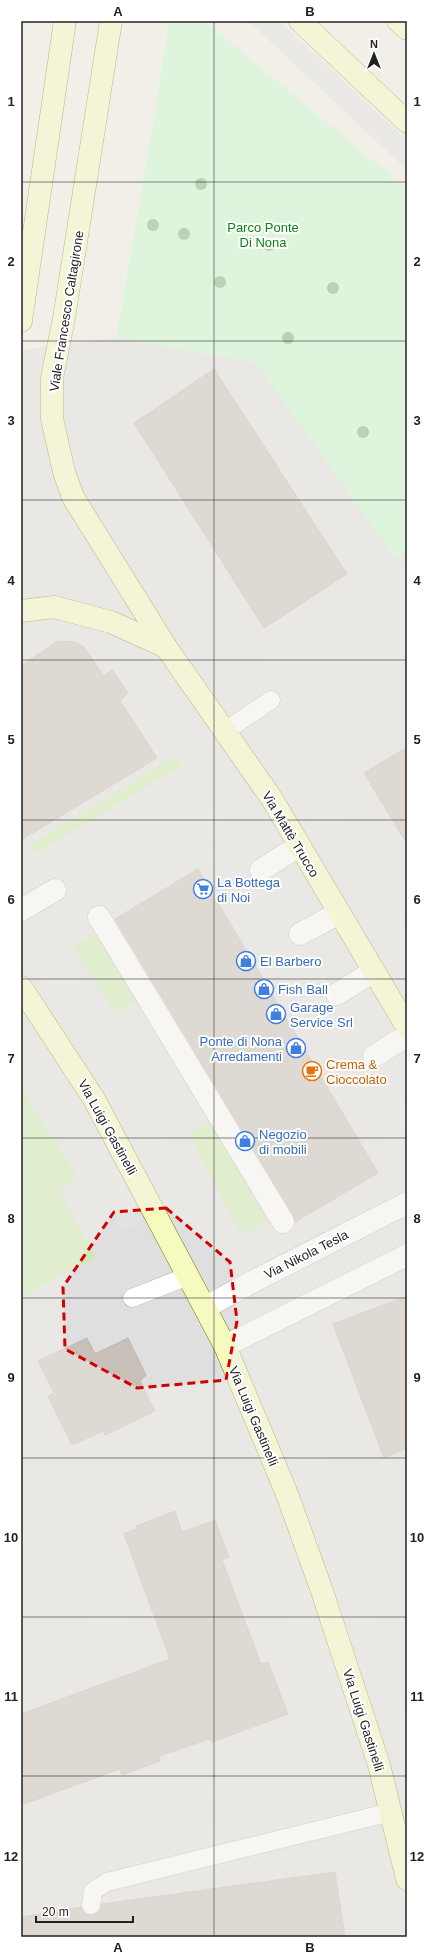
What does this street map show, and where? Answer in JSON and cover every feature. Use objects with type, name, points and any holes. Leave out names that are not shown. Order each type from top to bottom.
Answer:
[{"type":"street","points":[[21,321],[65,21]]},
{"type":"street","name":"Viale Francesco Caltagirone","points":[[111,21],[66,303],[52,378],[52,420],[64,472],[73,497],[166,647]]},
{"type":"street","points":[[300,21],[407,122]]},
{"type":"street","points":[[398,21],[407,29]]},
{"type":"street","points":[[21,611],[54,607],[111,622],[166,647]]},
{"type":"street","name":"Via Mattè Trucco","points":[[166,647],[272,799],[407,1028]]},
{"type":"street","points":[[261,870],[299,846]]},
{"type":"street","points":[[21,910],[55,890]]},
{"type":"street","points":[[300,934],[339,913]]},
{"type":"street","points":[[99,917],[283,1222]]},
{"type":"street","points":[[337,994],[374,971]]},
{"type":"street","name":"Via Luigi Gastinelli","points":[[21,987],[94,1099],[225,1346],[287,1494],[308,1551],[379,1766],[407,1879]]},
{"type":"street","points":[[374,1056],[407,1036]]},
{"type":"street","name":"Via Nikola Tesla","points":[[206,1308],[252,1282],[407,1203]]},
{"type":"street","points":[[225,1346],[407,1255]]},
{"type":"lane","points":[[224,732],[271,700]]},
{"type":"lane","points":[[132,1298],[188,1276]]},
{"type":"lane","points":[[91,1905],[93,1891],[107,1882],[391,1812]]},
{"type":"highlighted area","points":[[166,1208],[230,1262],[237,1321],[226,1380],[137,1388],[65,1349],[63,1287],[114,1212]]},
{"type":"shaded area","points":[[248,21],[279,21],[407,140],[407,170]]},
{"type":"shaded area","points":[[116,338],[255,362],[395,558],[407,551],[407,1937],[21,1937],[21,350]]},
{"type":"shaded area","points":[[407,563],[407,655],[300,724],[303,715],[266,659]]},
{"type":"shaded area","points":[[182,766],[225,829],[74,918],[55,890],[36,854]]},
{"type":"shaded area","points":[[315,776],[381,879],[407,924],[407,970],[296,788]]},
{"type":"shaded area","points":[[239,834],[407,1108],[407,1130],[386,1143],[208,853]]},
{"type":"shaded area","points":[[68,972],[206,1207],[179,1207],[42,975]]},
{"type":"shaded area","points":[[42,1045],[144,1220],[123,1232],[21,1062],[21,1057]]},
{"type":"shaded area","points":[[304,1412],[324,1462],[300,1472],[280,1422]]},
{"type":"shaded area","points":[[340,1509],[407,1712],[407,1763],[403,1765],[321,1516]]},
{"type":"shaded area","points":[[291,1534],[356,1732],[332,1738],[269,1540]]},
{"type":"shaded area","points":[[88,1536],[132,1648],[105,1658],[61,1547]]},
{"type":"shaded area","points":[[249,1774],[253,1786],[21,1851],[21,1837]]},
{"type":"shaded area","points":[[319,1798],[325,1821],[164,1861],[158,1838]]},
{"type":"green space","name":"Parco Ponte Di Nona","points":[[169,21],[205,21],[407,189],[407,551],[395,558],[255,362],[116,338]]},
{"type":"green space","points":[[175,756],[182,766],[36,854],[30,845]]},
{"type":"green space","points":[[97,932],[138,1000],[116,1014],[72,947]]},
{"type":"green space","points":[[21,1087],[79,1179],[59,1190],[95,1257],[21,1297]]},
{"type":"green space","points":[[209,1121],[268,1221],[241,1235],[189,1134]]},
{"type":"building","points":[[214,369],[347,574],[264,628],[134,423]]},
{"type":"building","points":[[58,641],[75,642],[84,647],[104,676],[112,670],[128,693],[120,701],[157,758],[21,840],[21,666]]},
{"type":"building","points":[[407,747],[407,844],[364,773]]},
{"type":"building","points":[[198,869],[378,1173],[295,1222],[294,1216],[115,919]]},
{"type":"building","points":[[407,1296],[407,1448],[384,1458],[333,1324]]},
{"type":"building","points":[[87,1338],[95,1354],[128,1338],[146,1375],[140,1381],[155,1411],[105,1435],[103,1431],[72,1445],[48,1396],[54,1393],[38,1361]]},
{"type":"building","points":[[175,1511],[182,1532],[215,1520],[229,1557],[222,1560],[261,1664],[268,1662],[288,1714],[212,1742],[209,1739],[159,1756],[160,1761],[122,1775],[120,1769],[21,1805],[21,1714],[170,1659],[124,1534],[136,1529],[136,1526]]},
{"type":"building","points":[[335,1872],[345,1937],[21,1937],[21,1917],[81,1907],[85,1913],[95,1915],[99,1911],[102,1904]]},
{"type":"place","name":"La Bottega di Noi","points":[[203,889]]},
{"type":"place","name":"El Barbero","points":[[246,961]]},
{"type":"place","name":"Fish Ball","points":[[264,989]]},
{"type":"place","name":"Garage Service Srl","points":[[276,1014]]},
{"type":"place","name":"Ponte di Nona Arredamenti","points":[[296,1048]]},
{"type":"place","name":"Crema & Cioccolato","points":[[312,1071]]},
{"type":"place","name":"Negozio di mobili","points":[[245,1141]]}]
